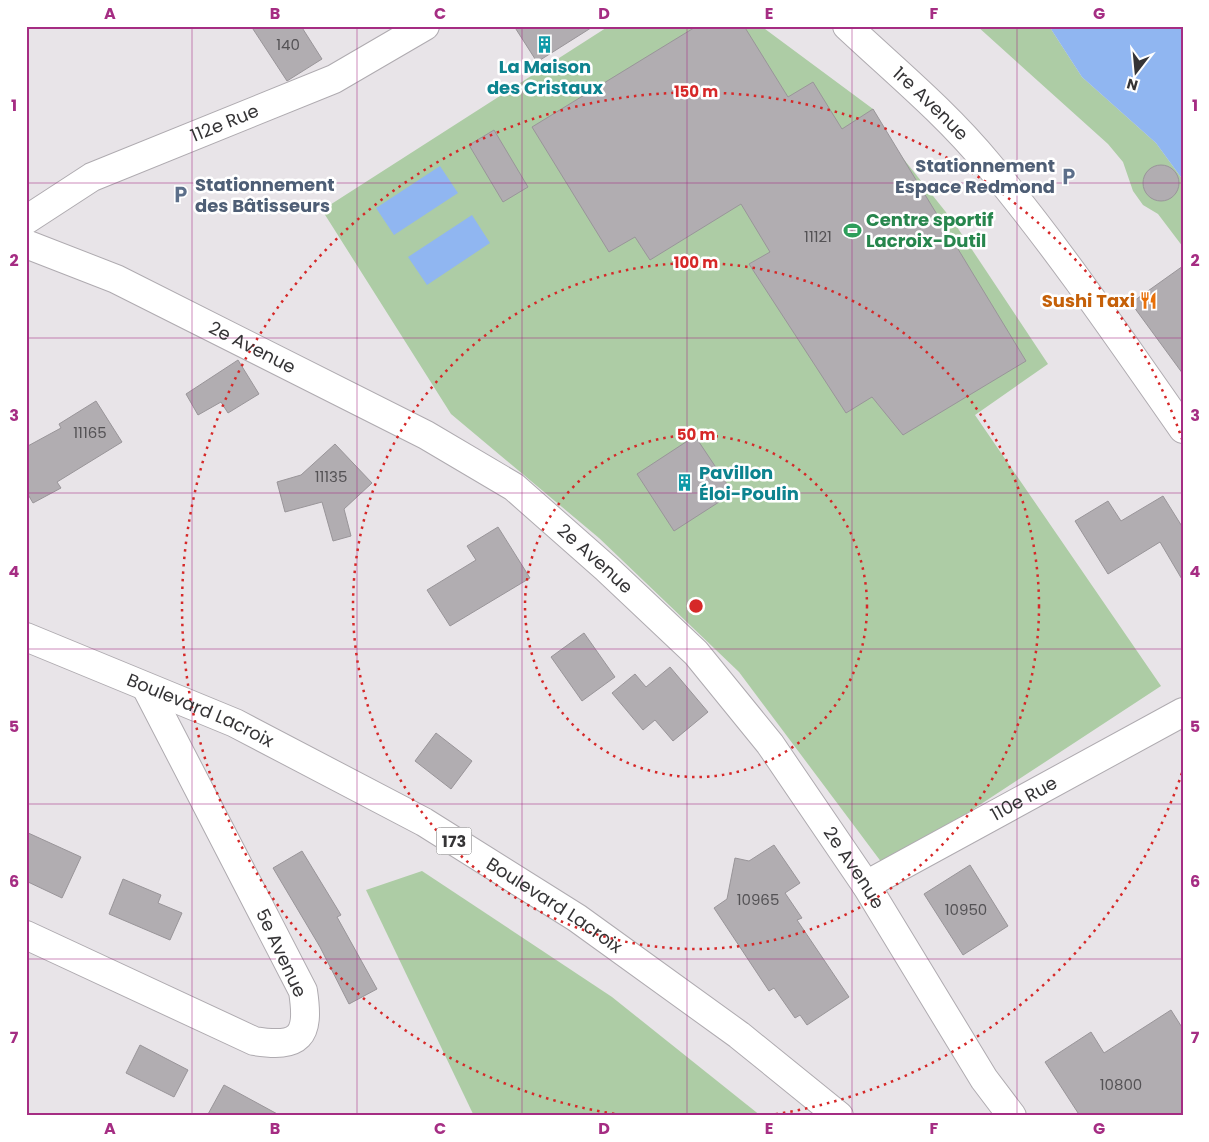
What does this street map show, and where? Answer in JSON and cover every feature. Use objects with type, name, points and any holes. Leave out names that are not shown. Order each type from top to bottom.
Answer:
[{"type":"street","name":"112e Rue","points":[[26,220],[92,177],[334,79],[425,26]]},
{"type":"street","name":"1re Avenue","points":[[847,26],[942,114],[987,163],[1087,292],[1183,429]]},
{"type":"street","name":"2e Avenue","points":[[26,244],[116,279],[426,435],[514,487],[608,569],[696,653],[770,744],[866,886],[984,1079],[1012,1116]]},
{"type":"street","name":"Boulevard Lacroix","points":[[26,637],[235,723],[424,822],[577,918],[739,1035],[839,1116]]},
{"type":"street","name":"5e Avenue","points":[[26,935],[254,1041],[280,1045],[296,1040],[304,1028],[306,1011],[304,991],[146,687]]},
{"type":"street","name":"110e Rue","points":[[866,886],[1183,712]]},
{"type":"street","name":"2e Avenue","points":[[984,1079],[993,1110],[992,1116]]},
{"type":"green space","points":[[609,26],[761,26],[873,109],[890,142],[953,221],[1048,364],[975,415],[1161,686],[885,867],[739,672],[599,538],[451,414],[322,210]]},
{"type":"green space","points":[[977,26],[1049,26],[1082,77],[1156,143],[1183,180],[1183,247],[1158,214],[1143,205],[1133,191],[1123,162],[1108,144]]},
{"type":"green space","points":[[422,871],[612,997],[761,1116],[474,1116],[366,890]]},
{"type":"water","points":[[1049,26],[1183,26],[1183,180],[1156,143],[1082,77]]},
{"type":"water","points":[[440,166],[458,193],[394,235],[376,208]]},
{"type":"water","points":[[472,215],[490,243],[427,285],[408,257]]},
{"type":"building","points":[[251,26],[301,26],[322,59],[287,81]]},
{"type":"building","name":"La Maison des Cristaux","points":[[514,26],[594,26],[537,62]]},
{"type":"building","name":"Centre sportif Lacroix-Dutil","points":[[697,26],[744,26],[788,97],[813,82],[842,129],[873,109],[1026,361],[903,435],[872,397],[846,413],[749,264],[770,252],[741,204],[650,260],[635,237],[609,252],[532,127]]},
{"type":"building","points":[[494,130],[528,187],[503,202],[469,145]]},
{"type":"building","points":[[1161,165],[1173,171],[1179,183],[1173,195],[1161,201],[1149,195],[1143,183],[1149,171]]},
{"type":"building","points":[[1183,266],[1183,374],[1131,303]]},
{"type":"building","points":[[238,360],[259,394],[228,413],[221,402],[198,415],[186,394]]},
{"type":"building","points":[[96,401],[122,442],[57,482],[61,488],[33,503],[26,491],[26,447],[61,428],[59,424]]},
{"type":"building","name":"Pavillon Éloi-Poulin","points":[[695,436],[733,493],[674,531],[637,474]]},
{"type":"building","points":[[335,444],[372,483],[344,509],[351,536],[333,541],[322,502],[285,512],[277,482],[301,475]]},
{"type":"building","points":[[1163,496],[1183,528],[1183,581],[1160,542],[1108,574],[1075,521],[1108,501],[1121,521]]},
{"type":"building","points":[[498,527],[530,578],[450,626],[427,590],[476,560],[467,546]]},
{"type":"building","points":[[584,633],[615,677],[582,701],[551,657]]},
{"type":"building","points":[[670,667],[708,712],[673,741],[655,720],[643,730],[612,693],[635,674],[646,687]]},
{"type":"building","points":[[436,733],[472,761],[451,789],[415,761]]},
{"type":"building","points":[[26,832],[81,857],[62,898],[26,881]]},
{"type":"building","points":[[774,845],[800,883],[785,893],[802,918],[797,920],[849,997],[807,1025],[800,1015],[795,1018],[774,988],[769,991],[714,908],[727,899],[735,858],[749,861]]},
{"type":"building","points":[[302,851],[341,915],[337,917],[377,989],[349,1004],[320,947],[273,868]]},
{"type":"building","points":[[970,865],[1008,926],[963,955],[924,894]]},
{"type":"building","points":[[123,879],[161,895],[158,903],[182,913],[170,940],[109,914]]},
{"type":"building","points":[[1171,1010],[1183,1029],[1183,1116],[1080,1116],[1045,1062],[1091,1032],[1104,1053]]},
{"type":"building","points":[[140,1045],[188,1070],[174,1097],[126,1073]]},
{"type":"building","points":[[224,1085],[281,1116],[207,1116]]},
{"type":"place","name":"La Maison des Cristaux","points":[[545,44]]},
{"type":"place","name":"Stationnement Espace Redmond","points":[[1069,176]]},
{"type":"place","name":"Stationnement des Bâtisseurs","points":[[181,195]]},
{"type":"place","name":"Centre sportif Lacroix-Dutil","points":[[852,230]]},
{"type":"place","name":"Sushi Taxi","points":[[1149,301]]},
{"type":"place","name":"Pavillon Éloi-Poulin","points":[[685,483]]}]
